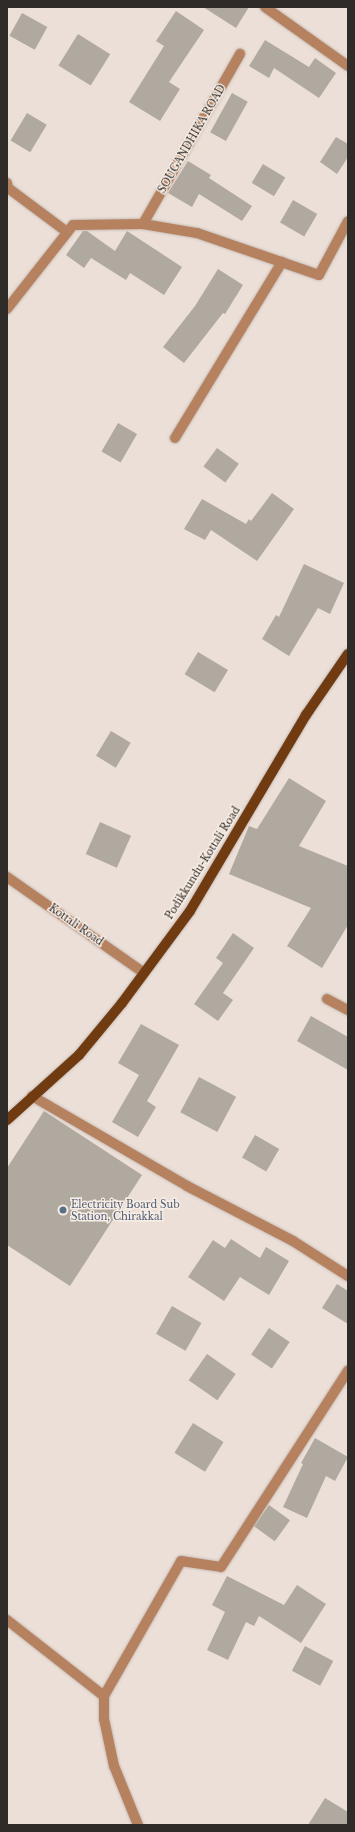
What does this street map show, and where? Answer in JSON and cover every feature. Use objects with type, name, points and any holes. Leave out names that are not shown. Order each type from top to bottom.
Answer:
[{"type":"main road","name":"Podikkundu-Kottali Road","points":[[7,1120],[79,1055],[144,973],[190,911],[306,715],[348,654]]},
{"type":"street","points":[[265,7],[348,66]]},
{"type":"street","name":"SOUGANDHIKA ROAD","points":[[143,224],[240,54]]},
{"type":"street","points":[[7,182],[8,188],[67,232]]},
{"type":"street","points":[[7,309],[73,225],[143,224],[197,233],[319,275],[348,221]]},
{"type":"street","points":[[174,438],[282,262]]},
{"type":"street","name":"Kottali Road","points":[[7,877],[144,973]]},
{"type":"street","points":[[328,999],[348,1010]]},
{"type":"street","points":[[32,1096],[187,1186],[293,1241],[348,1276]]},
{"type":"street","points":[[138,1825],[114,1766],[104,1719],[104,1696],[181,1561],[220,1567],[348,1371]]},
{"type":"street","points":[[7,1620],[104,1696]]},
{"type":"building","points":[[203,7],[249,7],[236,28]]},
{"type":"building","points":[[176,11],[204,30],[169,82],[180,89],[160,121],[129,102],[164,46],[156,41]]},
{"type":"building","points":[[22,13],[47,27],[35,50],[9,36]]},
{"type":"building","points":[[78,34],[110,54],[91,86],[58,65]]},
{"type":"building","points":[[265,40],[309,67],[315,58],[336,73],[319,98],[274,68],[269,78],[249,66]]},
{"type":"building","points":[[232,93],[248,102],[226,141],[210,132]]},
{"type":"building","points":[[27,113],[47,125],[30,152],[11,140]]},
{"type":"building","points":[[336,137],[348,144],[348,157],[337,174],[320,162]]},
{"type":"building","points":[[188,161],[211,175],[209,178],[252,206],[242,221],[199,194],[192,207],[168,193]]},
{"type":"building","points":[[263,164],[285,177],[274,196],[252,183]]},
{"type":"building","points":[[293,200],[317,214],[304,237],[280,223]]},
{"type":"building","points":[[83,231],[87,231],[115,251],[127,231],[182,267],[164,295],[130,273],[126,280],[91,258],[84,268],[66,255]]},
{"type":"building","points":[[218,269],[243,285],[225,314],[223,313],[184,363],[163,347],[195,306]]},
{"type":"building","points":[[118,423],[137,434],[121,463],[102,452]]},
{"type":"building","points":[[217,448],[239,464],[225,482],[203,467]]},
{"type":"building","points":[[272,493],[294,509],[257,561],[211,530],[205,540],[184,529],[202,499],[246,524],[249,519],[251,521]]},
{"type":"building","points":[[304,564],[344,583],[330,614],[318,608],[289,656],[262,639],[276,615],[279,617]]},
{"type":"building","points":[[198,652],[228,670],[215,692],[185,674]]},
{"type":"building","points":[[111,731],[131,743],[116,768],[96,756]]},
{"type":"building","points":[[289,778],[326,801],[299,846],[348,866],[348,925],[322,968],[287,946],[311,908],[229,874],[249,826],[257,829]]},
{"type":"building","points":[[100,822],[131,836],[117,868],[86,854]]},
{"type":"building","points":[[233,933],[254,948],[223,993],[233,1000],[218,1021],[194,1004],[223,963],[216,958]]},
{"type":"building","points":[[311,1016],[348,1037],[348,1070],[297,1041]]},
{"type":"building","points":[[141,1024],[179,1045],[147,1101],[156,1107],[138,1137],[112,1122],[139,1075],[118,1063]]},
{"type":"building","points":[[199,1077],[236,1097],[217,1132],[180,1112]]},
{"type":"building","name":"Electricity Board Sub Station, Chirakkal","points":[[44,1111],[142,1175],[70,1286],[7,1245],[7,1168]]},
{"type":"building","points":[[255,1135],[279,1149],[266,1172],[242,1158]]},
{"type":"building","points":[[231,1239],[260,1258],[266,1247],[289,1261],[269,1295],[240,1277],[224,1301],[188,1277],[213,1240],[225,1248]]},
{"type":"building","points":[[337,1284],[348,1291],[348,1324],[322,1308]]},
{"type":"building","points":[[172,1306],[201,1323],[185,1351],[156,1334]]},
{"type":"building","points":[[269,1328],[290,1342],[272,1369],[251,1355]]},
{"type":"building","points":[[207,1354],[236,1374],[217,1400],[189,1380]]},
{"type":"building","points":[[193,1423],[224,1442],[205,1472],[174,1453]]},
{"type":"building","points":[[315,1438],[348,1457],[335,1481],[326,1476],[307,1518],[283,1507],[303,1464],[301,1463]]},
{"type":"building","points":[[269,1505],[290,1520],[275,1541],[254,1526]]},
{"type":"building","points":[[227,1576],[284,1605],[297,1585],[326,1604],[301,1643],[259,1616],[254,1626],[246,1622],[228,1660],[207,1650],[225,1612],[212,1605]]},
{"type":"building","points":[[305,1646],[333,1661],[320,1686],[292,1671]]},
{"type":"building","points":[[325,1798],[348,1812],[348,1825],[308,1825]]},
{"type":"place","name":"Electricity Board Sub Station, Chirakkal","points":[[63,1210]]}]
